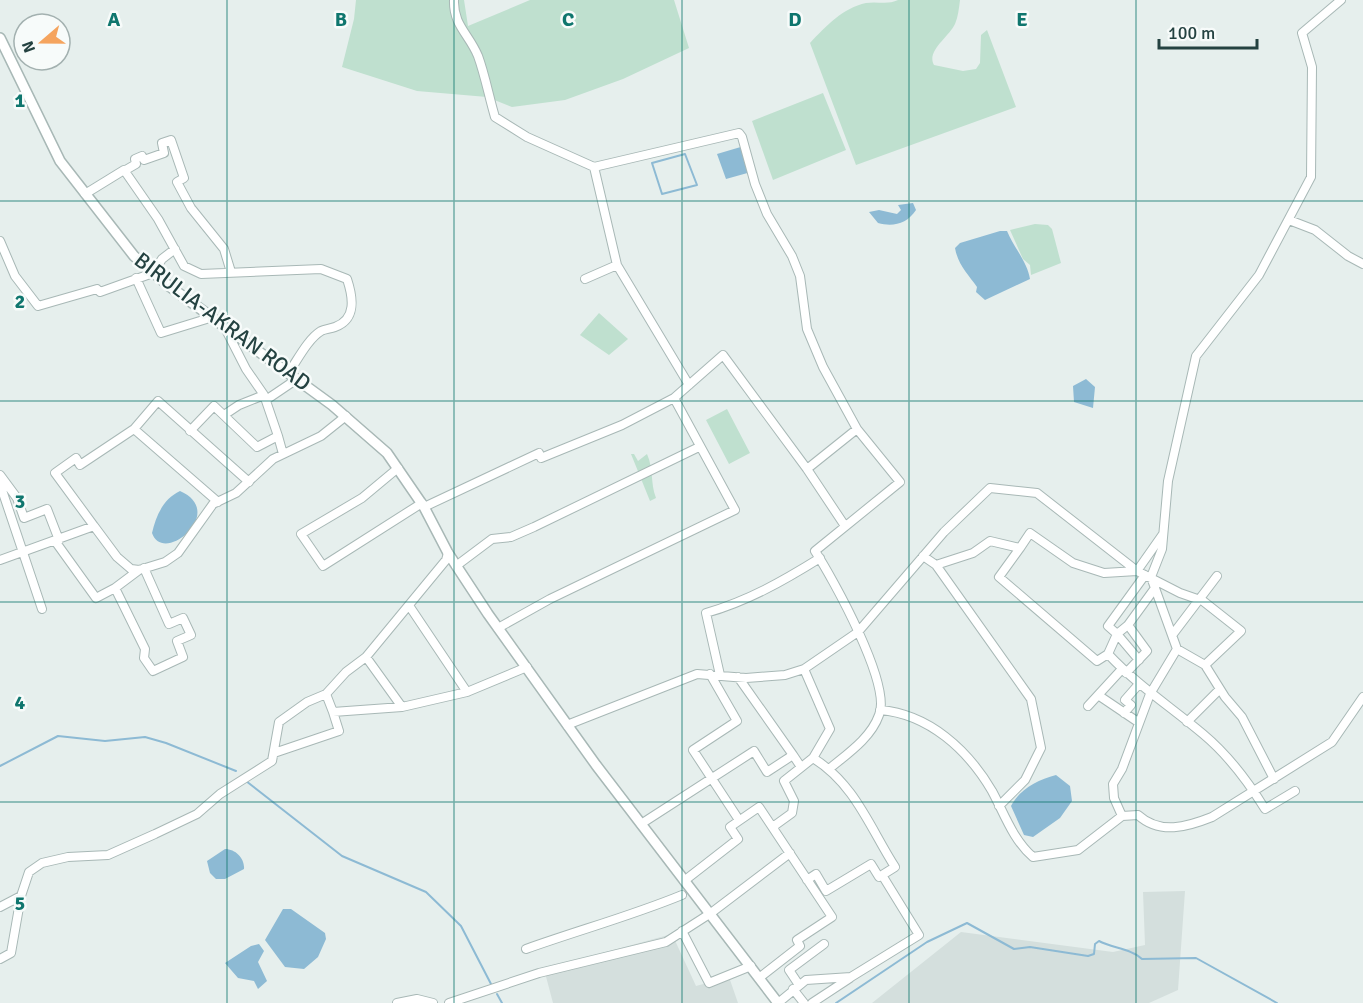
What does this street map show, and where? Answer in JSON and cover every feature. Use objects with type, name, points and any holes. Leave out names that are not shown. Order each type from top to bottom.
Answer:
[{"type":"street","points":[[454,0],[455,19],[464,30],[477,56],[495,117],[527,137],[594,167],[739,133],[767,214],[792,256],[800,276],[807,329],[823,367],[857,429],[900,482],[815,550],[839,590],[879,685],[880,714],[862,741],[829,769]]},
{"type":"street","points":[[1139,660],[1108,626],[1148,576],[1162,549],[1168,481],[1196,356],[1258,275],[1311,177],[1312,67],[1302,33],[1341,0]]},
{"type":"street","name":"BIRULIA-AKRAN ROAD","points":[[0,38],[3,50],[60,161],[134,256],[153,273],[289,372],[370,436],[398,468],[423,505],[456,566],[498,628],[567,725],[778,1003]]},
{"type":"street","points":[[85,194],[136,164],[135,159],[142,156],[144,160],[164,153],[162,142],[171,140],[184,178],[177,182],[191,208],[224,249],[231,272]]},
{"type":"street","points":[[594,167],[617,265],[689,385]]},
{"type":"street","points":[[124,171],[158,219],[184,266],[201,274],[321,269],[347,279],[352,296],[352,310],[344,322],[322,330],[312,339],[289,372]]},
{"type":"street","points":[[1289,220],[1315,230],[1348,256],[1363,264]]},
{"type":"street","points":[[0,241],[15,276],[38,306],[97,289],[100,292],[153,273],[162,259],[174,249]]},
{"type":"street","points":[[585,279],[617,265]]},
{"type":"street","points":[[136,278],[161,333],[217,320],[265,398],[283,454]]},
{"type":"street","points":[[398,468],[362,498],[301,534],[323,566],[423,505],[539,453],[542,458],[622,425],[674,398],[723,355],[807,469],[845,526]]},
{"type":"street","points":[[224,415],[252,398],[265,398],[297,379]]},
{"type":"street","points":[[252,398],[254,380]]},
{"type":"street","points":[[498,628],[550,599],[735,510],[674,398]]},
{"type":"street","points":[[249,482],[158,401],[134,429],[80,465],[76,458],[55,473],[117,557],[131,569],[141,569],[165,562],[178,553],[213,504],[236,494],[249,482],[263,468],[283,454],[321,436],[345,416]]},
{"type":"street","points":[[190,431],[214,406],[257,447],[278,436]]},
{"type":"street","points":[[134,429],[218,501]]},
{"type":"street","points":[[807,469],[857,429]]},
{"type":"street","points":[[456,566],[492,539],[511,537],[534,527],[699,447]]},
{"type":"street","points":[[0,475],[17,498],[24,518],[47,509],[57,541],[96,598],[115,588],[141,569]]},
{"type":"street","points":[[0,484],[42,609]]},
{"type":"street","points":[[567,725],[697,674],[738,677],[785,675],[804,669],[858,632],[923,556],[990,488],[1038,493],[1137,571],[1180,593],[1199,599],[1241,631],[1205,665]]},
{"type":"street","points":[[0,560],[94,526]]},
{"type":"street","points":[[1137,571],[1104,573],[1073,563],[1030,533],[999,577],[1097,661],[1108,654],[1117,634],[1128,625],[1155,588]]},
{"type":"street","points":[[1137,571],[1163,534]]},
{"type":"street","points":[[936,565],[973,553],[990,541],[1020,548]]},
{"type":"street","points":[[0,959],[11,953],[21,896],[29,872],[42,862],[68,857],[108,855],[155,834],[197,814],[220,794],[272,761],[279,722],[307,702],[326,694],[346,672],[366,657],[410,607],[446,560],[448,553]]},
{"type":"street","points":[[923,556],[936,565],[1031,699],[1041,748],[1025,780],[999,806]]},
{"type":"street","points":[[720,675],[706,613],[735,605],[768,589],[820,558]]},
{"type":"street","points":[[115,588],[146,649],[144,658],[153,671],[183,657],[177,641],[191,635],[183,618],[169,624],[141,569]]},
{"type":"street","points":[[1148,576],[1155,588],[1177,649],[1205,665],[1242,717],[1274,779]]},
{"type":"street","points":[[1173,634],[1217,576]]},
{"type":"street","points":[[410,607],[467,692]]},
{"type":"street","points":[[1088,706],[1148,651],[1128,625]]},
{"type":"street","points":[[1122,816],[1114,798],[1113,784],[1122,769],[1150,694],[1177,649]]},
{"type":"street","points":[[1108,654],[1150,694],[1205,736],[1254,792],[1265,809],[1295,791]]},
{"type":"street","points":[[366,657],[402,707]]},
{"type":"street","points":[[333,712],[402,707],[467,692],[527,667]]},
{"type":"street","points":[[774,826],[792,813],[794,801],[784,781],[813,758],[830,729],[804,669]]},
{"type":"street","points":[[710,674],[737,721],[693,750],[739,820]]},
{"type":"street","points":[[738,677],[801,767]]},
{"type":"street","points":[[1124,713],[1131,705],[1125,700],[1139,684]]},
{"type":"street","points":[[1187,722],[1220,689]]},
{"type":"street","points":[[274,753],[339,731],[326,694]]},
{"type":"street","points":[[1098,695],[1138,722]]},
{"type":"street","points":[[880,710],[899,712],[920,720],[939,732],[969,758],[1024,850],[1033,857],[1078,850],[1122,816],[1138,815],[1146,823],[1169,829],[1194,825],[1212,818],[1332,742],[1363,697]]},
{"type":"street","points":[[641,824],[754,751],[766,772],[793,755]]},
{"type":"street","points":[[807,880],[816,874],[826,891],[871,864],[879,877],[895,867],[852,793],[829,769],[813,758]]},
{"type":"street","points":[[684,881],[738,839],[730,827],[759,807],[774,826],[832,916],[796,940],[800,945],[759,978]]},
{"type":"street","points":[[449,1003],[539,974],[666,942],[711,913],[790,853]]},
{"type":"street","points":[[812,1003],[919,935],[882,875]]},
{"type":"street","points":[[526,949],[581,929],[631,916],[682,895]]},
{"type":"street","points":[[0,907],[21,896]]},
{"type":"street","points":[[682,932],[709,983],[751,966]]},
{"type":"street","points":[[804,1003],[789,970],[824,944]]},
{"type":"street","points":[[778,1003],[806,980],[851,977]]},
{"type":"street","points":[[398,1003],[417,999],[433,1003]]},
{"type":"shaded area","points":[[1185,891],[1178,990],[1149,1003],[872,1003],[961,932],[1113,952],[1145,945],[1143,892]]},
{"type":"shaded area","points":[[672,934],[696,986],[729,977],[738,1003],[553,1003],[544,969]]},
{"type":"green space","points":[[356,0],[464,0],[468,26],[530,0],[674,0],[689,48],[623,79],[565,100],[512,107],[487,97],[417,91],[342,67],[354,19]]},
{"type":"green space","points":[[898,0],[960,0],[955,24],[933,55],[934,65],[963,71],[976,69],[980,63],[981,35],[987,30],[1016,107],[856,165],[810,43],[842,13],[858,5]]},
{"type":"green space","points":[[823,93],[846,150],[773,180],[752,121]]},
{"type":"green space","points":[[1035,224],[1048,225],[1052,229],[1061,263],[1031,275],[1030,265],[1023,259],[1010,230]]},
{"type":"green space","points":[[599,313],[628,339],[609,355],[580,335]]},
{"type":"green space","points":[[727,409],[750,453],[729,464],[706,420]]},
{"type":"green space","points":[[631,454],[634,454],[638,461],[647,454],[656,498],[650,501]]},
{"type":"water","points":[[744,146],[751,172],[726,179],[717,154]]},
{"type":"water","points":[[913,203],[916,210],[912,215],[894,224],[878,223],[869,212],[879,210],[897,214],[901,210],[898,205]]},
{"type":"water","points":[[1007,231],[1026,266],[1030,279],[985,300],[976,292],[977,287],[961,264],[955,248],[960,243]]},
{"type":"water","points":[[1086,379],[1095,387],[1093,408],[1074,402],[1073,386]]},
{"type":"water","points":[[180,491],[193,500],[197,511],[195,522],[178,540],[168,543],[158,542],[152,533],[158,514],[165,503]]},
{"type":"water","points":[[1056,775],[1070,786],[1072,801],[1060,818],[1033,837],[1024,835],[1011,806],[1030,786]]},
{"type":"water","points":[[225,849],[239,855],[244,869],[225,879],[216,879],[210,873],[207,861]]},
{"type":"water","points":[[283,909],[291,909],[325,933],[326,939],[318,957],[304,969],[285,967],[265,940]]},
{"type":"water","points":[[259,944],[264,951],[258,962],[267,981],[258,989],[254,981],[238,978],[225,963],[251,946]]},
{"type":"waterway","points":[[685,154],[697,185],[662,194],[652,163],[685,154]]},
{"type":"waterway","points":[[0,766],[58,736],[105,741],[145,737],[236,771]]},
{"type":"waterway","points":[[246,781],[342,856],[426,892],[461,926],[491,984]]},
{"type":"waterway","points":[[836,1003],[927,942],[967,923],[1014,949],[1030,947],[1088,956],[1094,954],[1095,944],[1099,941],[1133,953],[1142,959],[1196,958],[1277,1003]]},
{"type":"waterway","points":[[497,994],[502,1003]]}]
